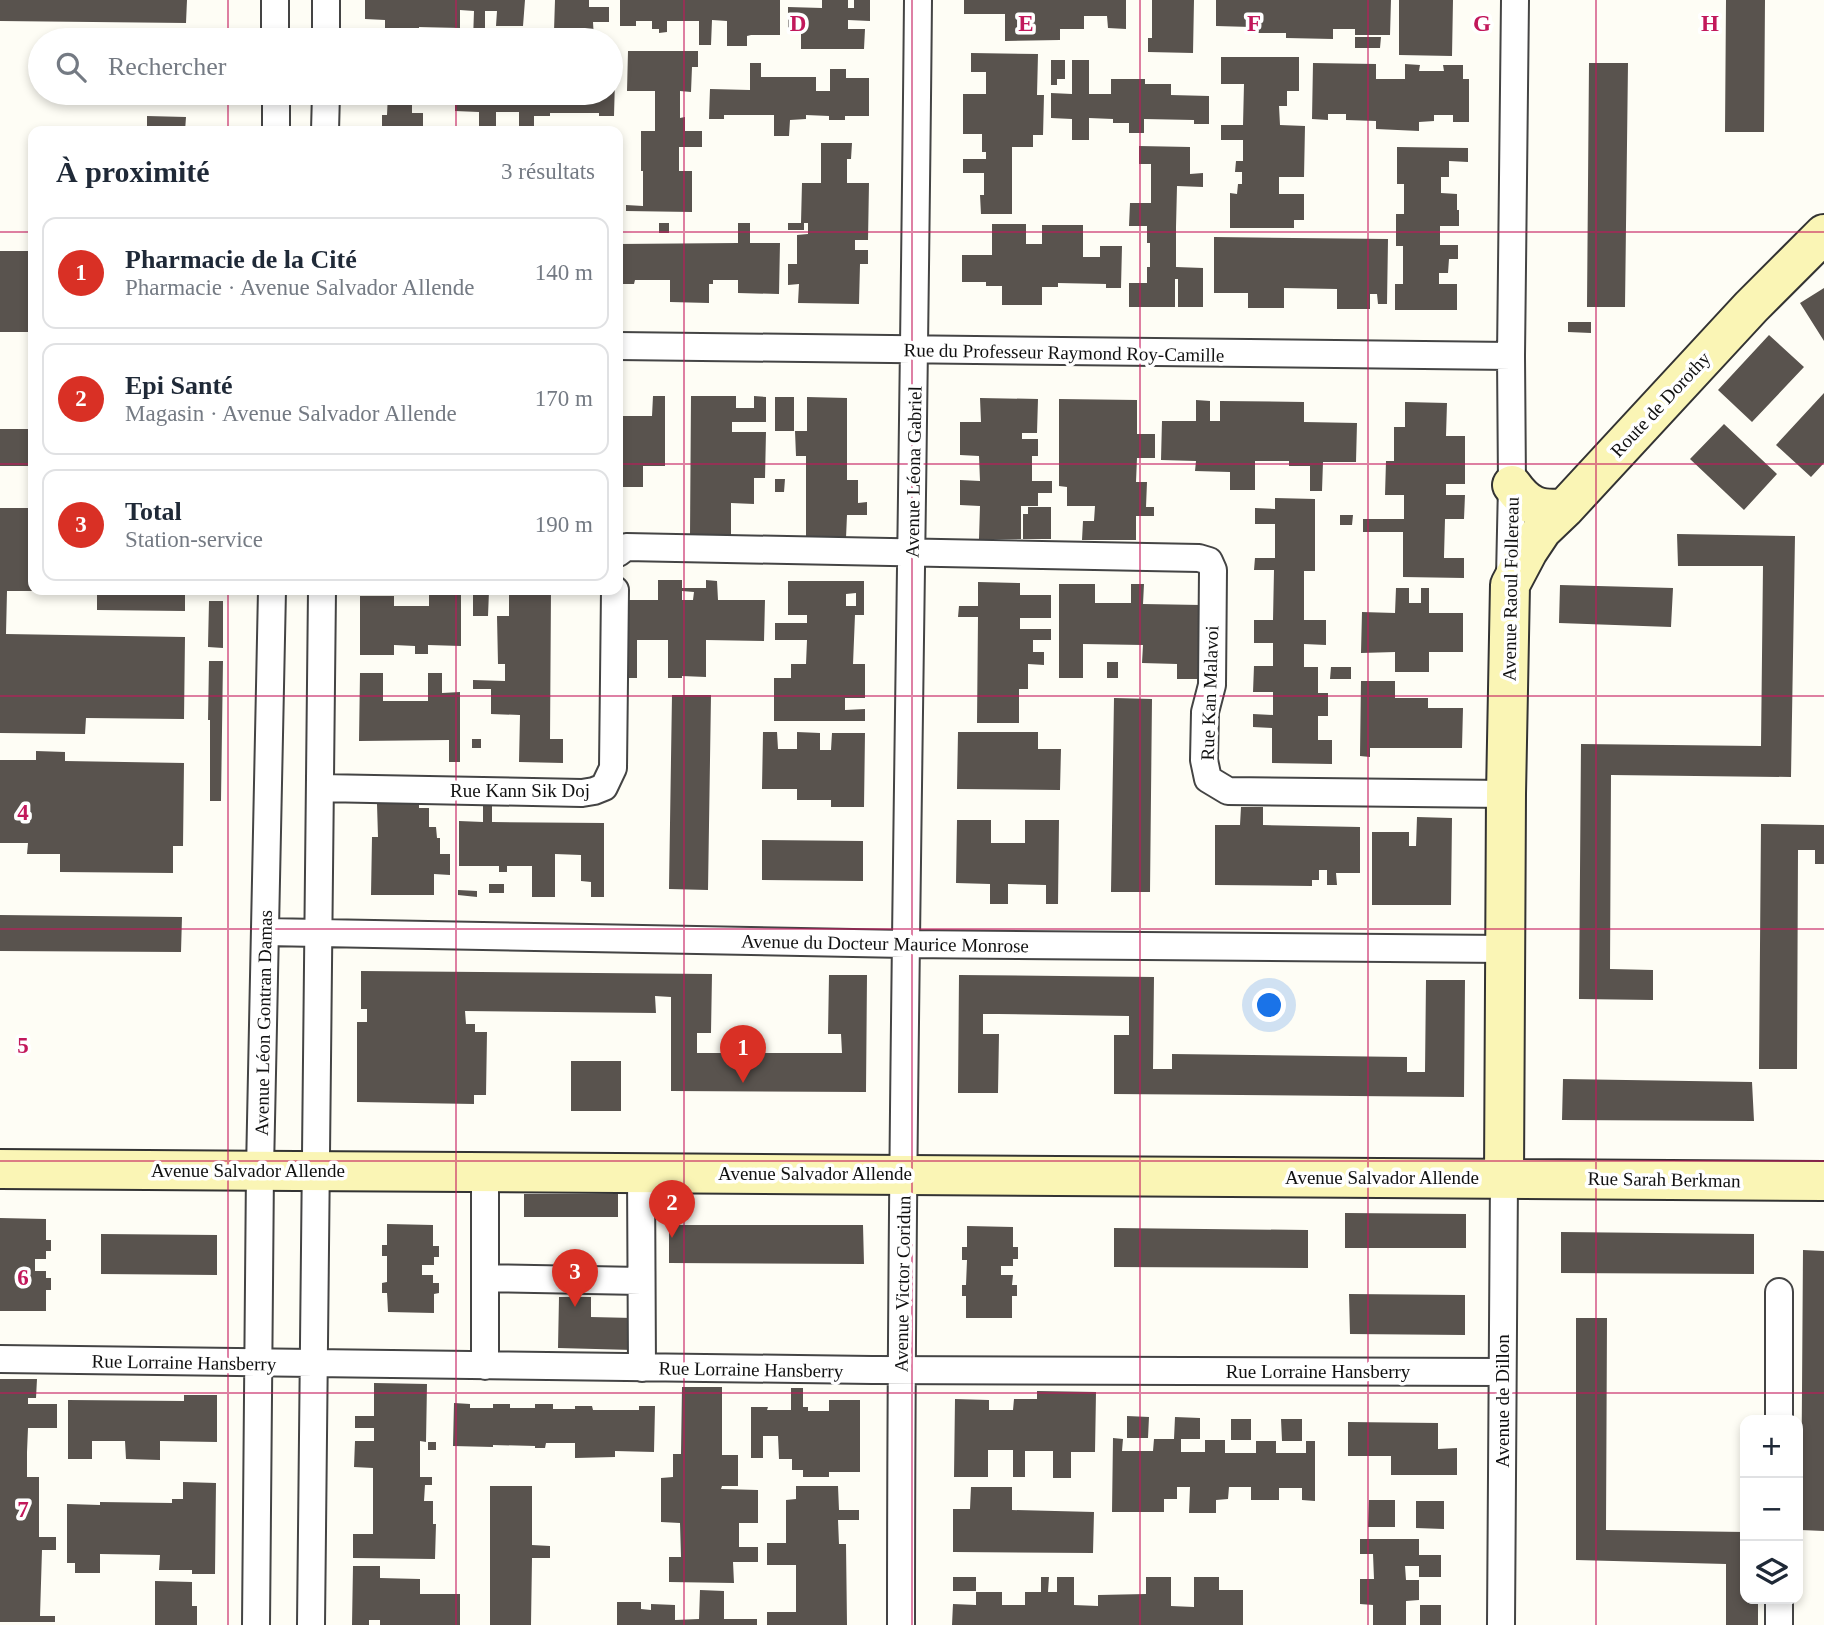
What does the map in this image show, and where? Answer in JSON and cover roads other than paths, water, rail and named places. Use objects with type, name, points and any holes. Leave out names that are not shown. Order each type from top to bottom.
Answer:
[{"type":"main road","name":"Route de Dorothy","points":[[1510,585],[1542,530],[1751,307],[1824,234]]},
{"type":"main road","points":[[1512,485],[1518,494],[1532,505],[1552,510],[1565,508]]},
{"type":"main road","name":"Avenue Raoul Follereau","points":[[1504,1178],[1510,585]]},
{"type":"main road","name":"Avenue Salvador Allende","points":[[0,1169],[1504,1178]]},
{"type":"main road","name":"Rue Sarah Berkman","points":[[1504,1178],[1824,1181]]},
{"type":"street","points":[[275,0],[275,28]]},
{"type":"street","points":[[326,0],[326,28]]},
{"type":"street","name":"Avenue Léona Gabriel","points":[[905,944],[918,0]]},
{"type":"street","name":"Avenue Raoul Follereau","points":[[1510,585],[1515,0]]},
{"type":"street","points":[[276,105],[276,126]]},
{"type":"street","points":[[326,105],[326,126]]},
{"type":"street","name":"Rue du Professeur Raymond Roy-Camille","points":[[623,346],[1511,356]]},
{"type":"street","points":[[623,549],[626,547],[912,554]]},
{"type":"street","name":"Rue Kan Malavoi","points":[[912,554],[1199,558],[1209,561],[1213,570],[1212,685],[1205,712],[1204,760],[1208,779],[1228,791],[1506,793]]},
{"type":"street","name":"Avenue Léon Gontran Damas","points":[[256,1625],[260,1170],[272,595]]},
{"type":"street","points":[[311,1625],[322,595]]},
{"type":"street","name":"Rue Kann Sik Doj","points":[[320,788],[582,793],[604,787],[613,768],[615,595]]},
{"type":"street","name":"Avenue du Docteur Maurice Monrose","points":[[265,932],[905,944],[1505,949]]},
{"type":"street","name":"Avenue Victor Coridun","points":[[901,1625],[905,944]]},
{"type":"street","points":[[485,1171],[485,1366]]},
{"type":"street","points":[[641,1172],[642,1368]]},
{"type":"street","name":"Avenue de Dillon","points":[[1501,1625],[1504,1178]]},
{"type":"street","points":[[485,1278],[641,1280]]},
{"type":"street","points":[[1779,1292],[1779,1415]]},
{"type":"street","name":"Rue Lorraine Hansberry","points":[[0,1359],[642,1368],[1502,1372]]},
{"type":"street","points":[[1779,1604],[1779,1625]]},
{"type":"place","name":"Pharmacie de la Cité","points":[[743,1083]]},
{"type":"place","name":"Epi Santé","points":[[672,1238]]},
{"type":"place","name":"Total","points":[[575,1307]]}]
